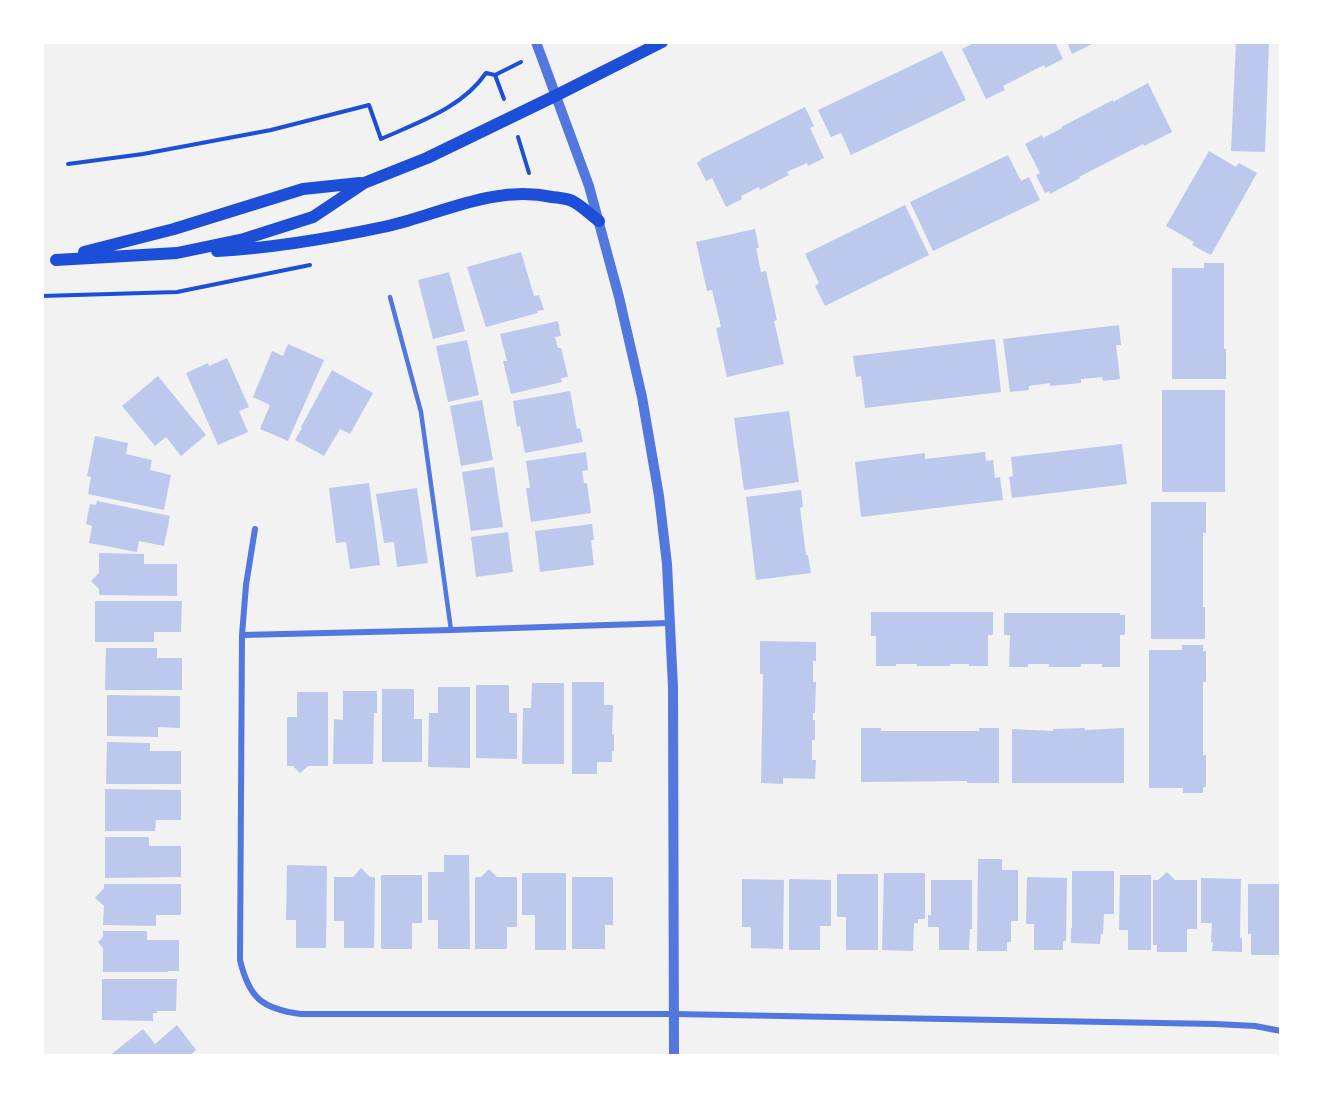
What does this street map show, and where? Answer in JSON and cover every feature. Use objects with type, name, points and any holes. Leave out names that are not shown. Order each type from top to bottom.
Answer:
[{"type":"main road","points":[[177,253],[244,239],[313,217],[364,183],[427,158],[662,42]]},
{"type":"main road","points":[[56,260],[174,230],[303,189],[364,183]]},
{"type":"main road","points":[[42,262],[257,248],[328,238],[391,225],[461,204],[508,194],[535,193],[572,201],[599,221]]},
{"type":"street","points":[[536,42],[589,186],[599,221],[642,397],[659,496],[667,564],[673,687],[674,1056]]},
{"type":"street","points":[[255,529],[246,585],[242,635],[240,960],[249,988],[269,1007],[283,1012],[301,1014],[674,1014],[1215,1024],[1256,1026],[1281,1031]]},
{"type":"street","points":[[242,635],[670,623]]},
{"type":"lane","points":[[390,297],[421,412],[451,630]]},
{"type":"path","points":[[68,164],[271,130],[369,105],[381,139],[459,102],[477,86],[486,72],[495,75]]},
{"type":"building","points":[[976,42],[1055,42],[1063,59],[1045,68],[1044,65],[1003,86],[1005,90],[986,99],[962,49]]},
{"type":"building","points":[[1067,42],[1090,42],[1092,44],[1072,54]]},
{"type":"building","points":[[1236,42],[1269,42],[1265,152],[1231,151]]},
{"type":"building","points":[[942,51],[966,100],[851,155],[841,133],[831,137],[818,110]]},
{"type":"building","points":[[1148,83],[1172,132],[1144,146],[1143,144],[1050,194],[1049,191],[1045,193],[1036,175],[1040,173],[1025,144],[1042,135],[1043,138]]},
{"type":"building","points":[[805,107],[814,126],[810,128],[824,158],[808,166],[807,163],[787,172],[789,175],[760,190],[759,187],[741,196],[742,199],[726,207],[712,178],[706,181],[697,163]]},
{"type":"building","points":[[1209,151],[1236,167],[1239,163],[1257,173],[1211,255],[1192,245],[1194,242],[1166,226]]},
{"type":"building","points":[[1008,155],[1021,181],[1029,177],[1040,200],[933,251],[910,202]]},
{"type":"building","points":[[905,205],[929,255],[825,306],[815,286],[819,283],[805,254]]},
{"type":"building","points":[[755,229],[761,272],[766,271],[784,364],[727,377],[716,328],[721,327],[712,290],[707,291],[696,242]]},
{"type":"building","points":[[521,252],[534,296],[539,295],[544,310],[486,327],[467,267]]},
{"type":"building","points":[[1204,263],[1224,263],[1226,379],[1172,379],[1172,268],[1204,268]]},
{"type":"building","points":[[449,272],[465,331],[433,339],[418,280]]},
{"type":"building","points":[[558,321],[561,336],[555,337],[558,348],[561,348],[568,377],[561,378],[562,382],[511,394],[503,361],[507,361],[500,334]]},
{"type":"building","points":[[1119,325],[1121,345],[1116,345],[1120,379],[1103,381],[1102,377],[1081,379],[1081,383],[1050,386],[1050,383],[1029,386],[1029,390],[1010,392],[1003,339]]},
{"type":"building","points":[[995,339],[1001,392],[865,408],[861,376],[856,377],[853,356]]},
{"type":"building","points":[[467,340],[479,395],[448,402],[436,346]]},
{"type":"building","points":[[288,344],[324,360],[288,441],[260,429],[270,405],[253,397],[272,351],[283,356]]},
{"type":"building","points":[[227,358],[249,407],[239,411],[248,432],[218,445],[186,373],[208,363],[209,366]]},
{"type":"building","points":[[332,370],[373,393],[350,434],[340,429],[324,456],[295,440]]},
{"type":"building","points":[[158,376],[206,435],[181,456],[166,437],[155,446],[122,406]]},
{"type":"building","points":[[1162,390],[1225,390],[1225,492],[1162,492]]},
{"type":"building","points":[[570,391],[577,429],[580,428],[583,442],[525,453],[520,426],[517,427],[513,401]]},
{"type":"building","points":[[482,400],[493,460],[461,466],[450,406]]},
{"type":"building","points":[[789,411],[799,482],[744,490],[734,418]]},
{"type":"building","points":[[95,436],[128,443],[126,454],[152,460],[150,470],[171,475],[164,510],[88,494],[91,477],[87,476]]},
{"type":"building","points":[[1122,444],[1127,484],[1012,498],[1009,477],[1013,476],[1011,457]]},
{"type":"building","points":[[586,452],[588,470],[582,471],[584,483],[587,483],[591,513],[531,522],[526,488],[530,488],[526,461]]},
{"type":"building","points":[[985,452],[986,461],[993,460],[995,478],[1000,477],[1003,500],[861,517],[855,462],[925,453],[925,459]]},
{"type":"building","points":[[494,467],[503,527],[471,531],[462,472]]},
{"type":"building","points":[[369,483],[380,565],[350,569],[346,542],[336,543],[329,488]]},
{"type":"building","points":[[417,488],[428,563],[397,567],[394,542],[384,543],[376,494]]},
{"type":"building","points":[[801,490],[803,507],[800,508],[806,555],[808,555],[811,573],[756,580],[746,497]]},
{"type":"building","points":[[97,501],[170,516],[164,546],[139,541],[137,552],[89,543],[92,526],[86,524],[90,504],[96,505]]},
{"type":"building","points":[[1151,502],[1206,502],[1206,533],[1203,533],[1205,639],[1151,639]]},
{"type":"building","points":[[592,524],[594,565],[540,572],[535,531]]},
{"type":"building","points":[[508,532],[513,572],[476,577],[471,537]]},
{"type":"building","points":[[99,553],[144,554],[144,564],[177,564],[177,596],[99,595],[99,589],[91,581],[99,573]]},
{"type":"building","points":[[95,601],[182,601],[181,632],[154,632],[154,642],[95,642]]},
{"type":"building","points":[[871,612],[993,612],[993,635],[988,635],[988,666],[896,664],[896,666],[876,666],[876,636],[871,636]]},
{"type":"building","points":[[1004,613],[1120,613],[1120,615],[1125,615],[1125,635],[1120,635],[1120,667],[1102,667],[1102,664],[1081,664],[1081,667],[1049,667],[1049,664],[1028,664],[1028,667],[1009,667],[1010,635],[1004,635]]},
{"type":"building","points":[[760,641],[816,642],[816,661],[813,661],[813,682],[816,682],[815,713],[813,713],[815,740],[812,740],[812,760],[816,760],[815,779],[783,778],[783,784],[761,783],[763,674],[760,674]]},
{"type":"building","points":[[1182,645],[1203,645],[1203,651],[1206,651],[1206,682],[1203,682],[1203,755],[1206,755],[1206,787],[1203,787],[1203,793],[1183,793],[1183,788],[1149,788],[1149,650],[1182,650]]},
{"type":"building","points":[[106,648],[157,648],[157,658],[182,658],[182,690],[105,690]]},
{"type":"building","points":[[572,682],[604,682],[604,705],[613,705],[614,751],[612,751],[612,762],[597,762],[597,774],[572,774]]},
{"type":"building","points":[[532,683],[564,683],[564,764],[522,764],[523,708],[531,708]]},
{"type":"building","points":[[476,685],[509,685],[509,713],[517,713],[517,759],[476,758]]},
{"type":"building","points":[[438,687],[470,687],[470,768],[428,767],[429,713],[438,713]]},
{"type":"building","points":[[382,689],[414,689],[414,719],[422,719],[422,762],[382,762]]},
{"type":"building","points":[[343,691],[377,691],[373,764],[333,764],[334,719],[343,720]]},
{"type":"building","points":[[297,692],[328,692],[328,766],[308,766],[300,773],[293,766],[287,766],[287,717],[297,717]]},
{"type":"building","points":[[107,695],[180,696],[180,728],[158,727],[158,737],[107,736]]},
{"type":"building","points":[[861,728],[881,728],[881,731],[979,731],[979,728],[999,728],[999,783],[861,782]]},
{"type":"building","points":[[1085,728],[1085,730],[1124,728],[1124,783],[1012,783],[1012,729],[1053,731],[1053,729]]},
{"type":"building","points":[[107,742],[150,743],[150,751],[181,751],[181,784],[106,784]]},
{"type":"building","points":[[105,789],[181,790],[181,820],[156,820],[155,831],[105,831]]},
{"type":"building","points":[[105,837],[149,837],[149,846],[181,846],[181,877],[105,878]]},
{"type":"building","points":[[444,855],[469,855],[470,949],[438,949],[438,920],[428,920],[428,872],[444,872]]},
{"type":"building","points":[[978,859],[1002,859],[1002,870],[1018,870],[1018,921],[1011,921],[1011,942],[1007,942],[1007,951],[977,951]]},
{"type":"building","points":[[287,865],[327,866],[326,948],[296,948],[296,920],[286,920]]},
{"type":"building","points":[[361,868],[370,877],[375,877],[374,948],[344,948],[344,921],[334,921],[334,877],[353,877]]},
{"type":"building","points":[[489,869],[497,877],[517,877],[517,927],[507,927],[507,949],[475,949],[475,877],[481,877]]},
{"type":"building","points":[[1072,871],[1114,871],[1114,914],[1104,914],[1100,944],[1071,943]]},
{"type":"building","points":[[1167,872],[1175,880],[1197,880],[1197,929],[1187,929],[1187,952],[1157,952],[1157,945],[1153,945],[1153,880],[1158,880]]},
{"type":"building","points":[[522,873],[566,873],[566,950],[535,950],[535,915],[522,915]]},
{"type":"building","points":[[884,873],[925,873],[925,919],[918,919],[918,923],[914,923],[913,951],[882,950]]},
{"type":"building","points":[[837,874],[878,874],[878,950],[846,950],[846,917],[837,917]]},
{"type":"building","points":[[381,875],[422,875],[422,923],[412,923],[412,949],[381,949]]},
{"type":"building","points":[[1120,875],[1151,875],[1151,950],[1128,950],[1128,930],[1119,930]]},
{"type":"building","points":[[572,877],[613,877],[613,925],[605,925],[605,949],[572,949]]},
{"type":"building","points":[[1027,877],[1067,878],[1066,941],[1063,941],[1063,950],[1034,950],[1034,924],[1026,924]]},
{"type":"building","points":[[1201,878],[1241,879],[1240,938],[1242,938],[1242,952],[1212,951],[1212,923],[1201,923]]},
{"type":"building","points":[[742,879],[784,880],[783,949],[751,948],[751,927],[742,927]]},
{"type":"building","points":[[789,879],[831,880],[831,926],[820,926],[820,950],[789,950]]},
{"type":"building","points":[[931,880],[972,880],[972,929],[970,929],[969,950],[939,950],[939,927],[928,927],[928,915],[931,915]]},
{"type":"building","points":[[104,884],[181,884],[181,915],[156,915],[156,926],[103,925],[104,906],[95,898],[104,888]]},
{"type":"building","points":[[1248,884],[1281,884],[1281,955],[1251,955],[1251,934],[1248,934]]},
{"type":"building","points":[[103,931],[147,931],[147,940],[179,940],[179,971],[103,972],[103,948],[98,942],[103,937]]},
{"type":"building","points":[[102,979],[177,979],[176,1011],[157,1011],[153,1013],[153,1021],[102,1020]]},
{"type":"building","points":[[177,1025],[196,1050],[189,1056],[109,1056],[143,1029],[155,1044]]}]
